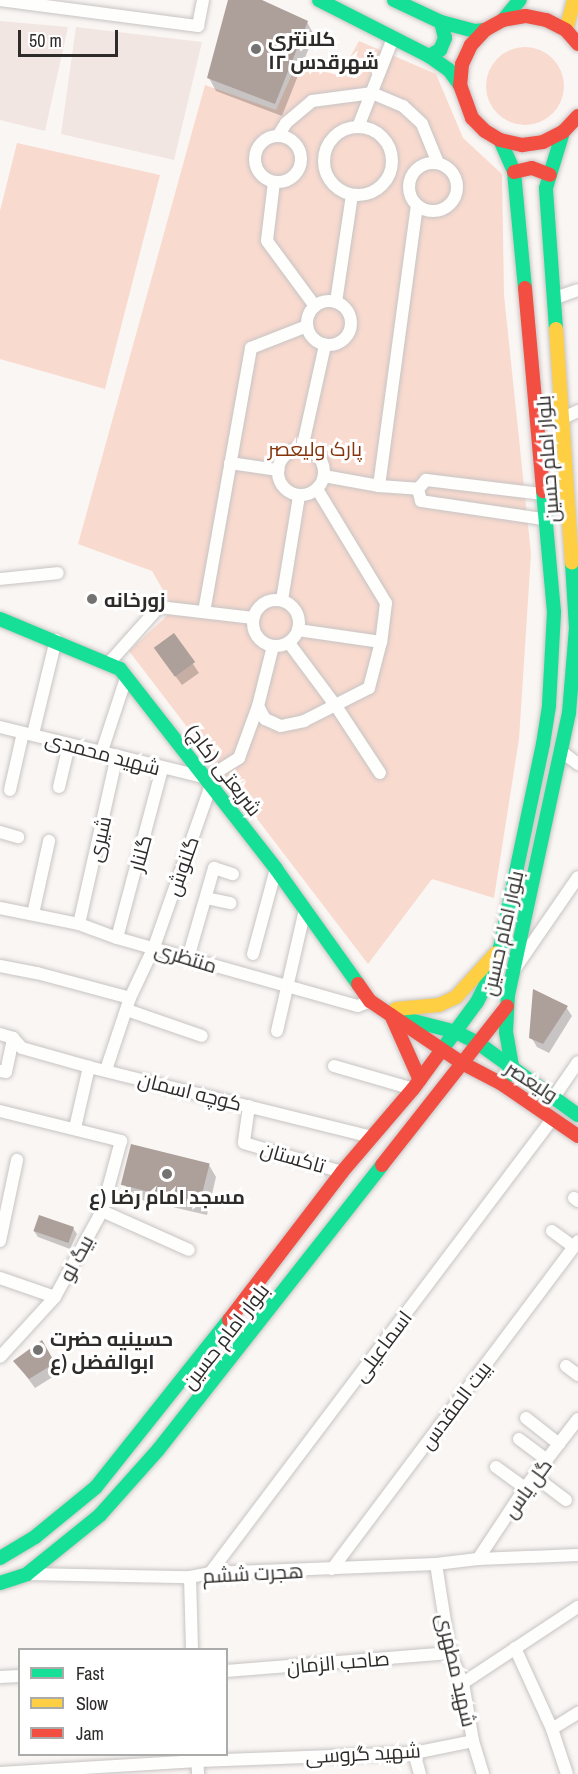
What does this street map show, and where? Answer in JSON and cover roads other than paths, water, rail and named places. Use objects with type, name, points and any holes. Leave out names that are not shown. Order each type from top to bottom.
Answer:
[{"type":"main road","points":[[319,0],[429,56],[449,70],[460,85]]},
{"type":"main road","points":[[394,0],[441,22],[475,31],[485,30]]},
{"type":"main road","points":[[503,20],[520,0]]},
{"type":"main road","points":[[566,30],[574,0]]},
{"type":"main road","points":[[573,125],[543,142],[522,145],[500,140],[485,131],[472,118],[464,102],[460,85],[462,64],[471,45],[485,30],[503,20],[525,16],[546,20],[566,30],[578,45]]},
{"type":"main road","points":[[429,56],[440,50],[445,38],[441,22]]},
{"type":"main road","name":"بلوار امام حسین","points":[[0,1584],[27,1574],[100,1515],[158,1450],[219,1376],[507,1006],[562,752],[574,709],[575,547],[546,188],[573,125]]},
{"type":"main road","name":"بلوار امام حسین","points":[[0,1558],[35,1537],[96,1487],[198,1360],[342,1172],[416,1085],[456,1032],[477,1002],[500,948],[549,705],[554,612],[543,519],[514,172],[500,140]]},
{"type":"main road","points":[[514,172],[532,168],[550,175]]},
{"type":"main road","points":[[563,418],[578,434]]},
{"type":"main road","name":"شریعتی (کاج)","points":[[0,619],[56,640],[120,669],[209,781],[381,1008]]},
{"type":"main road","points":[[416,1085],[381,1008],[418,1009],[439,1005],[456,997],[500,948]]},
{"type":"main road","points":[[502,1084],[512,1066],[506,1032],[507,1006]]},
{"type":"main road","name":"ولیعصر","points":[[381,1008],[456,1032],[478,1043],[578,1114]]},
{"type":"main road","name":"ولیعصر","points":[[381,1008],[462,1063],[502,1084],[578,1136]]},
{"type":"main road","points":[[198,1360],[219,1376]]},
{"type":"street","points":[[0,0],[50,3],[198,26],[203,0]]},
{"type":"street","points":[[358,127],[393,38]]},
{"type":"street","points":[[278,136],[286,123],[312,101],[372,93],[403,106],[422,124],[438,163]]},
{"type":"street","points":[[358,127],[379,134],[390,150],[392,160],[387,179],[380,187],[372,192],[352,195],[333,184],[323,164],[329,142],[337,134],[358,127]]},
{"type":"street","points":[[278,136],[292,140],[298,146],[302,161],[296,176],[274,183],[261,175],[255,161],[263,141],[278,136]]},
{"type":"street","points":[[379,486],[417,206],[409,192],[411,176],[423,165],[438,163],[446,166],[456,177],[457,193],[454,200],[448,207],[433,212],[417,206]]},
{"type":"street","points":[[274,183],[267,241],[315,306]]},
{"type":"street","points":[[336,302],[352,195]]},
{"type":"street","points":[[555,298],[578,290]]},
{"type":"street","points":[[329,301],[343,306],[351,318],[350,332],[340,343],[326,345],[313,339],[307,326],[315,306],[329,301]]},
{"type":"street","points":[[204,612],[251,348],[307,326]]},
{"type":"street","points":[[302,449],[326,345]]},
{"type":"street","points":[[563,418],[578,411]]},
{"type":"street","points":[[302,449],[316,455],[324,468],[324,476],[317,489],[299,496],[286,490],[280,484],[278,470],[279,463],[289,452],[302,449]]},
{"type":"street","points":[[230,463],[278,470]]},
{"type":"street","points":[[324,476],[379,486],[418,489]]},
{"type":"street","points":[[418,489],[426,480],[542,494]]},
{"type":"street","points":[[258,706],[265,719],[281,726],[304,721],[369,688],[381,642],[386,603],[317,489]]},
{"type":"street","points":[[418,489],[421,501],[543,519]]},
{"type":"street","points":[[282,600],[299,496]]},
{"type":"street","points":[[0,579],[58,573]]},
{"type":"street","points":[[282,600],[289,603],[298,615],[298,630],[288,643],[273,646],[259,639],[252,626],[253,618],[261,605],[267,601],[282,600]]},
{"type":"street","points":[[108,664],[159,607],[253,618]]},
{"type":"street","points":[[298,630],[381,642]]},
{"type":"street","points":[[10,790],[56,640]]},
{"type":"street","points":[[288,643],[336,706],[380,773]]},
{"type":"street","points":[[209,781],[239,758],[258,706],[273,646]]},
{"type":"street","points":[[102,751],[126,678]]},
{"type":"street","name":"شهید محمدی","points":[[0,727],[117,754],[209,781]]},
{"type":"street","points":[[59,787],[69,744]]},
{"type":"street","points":[[562,752],[578,764]]},
{"type":"street","name":"شیری","points":[[79,924],[117,754]]},
{"type":"street","name":"گلنار","points":[[117,938],[162,769]]},
{"type":"street","name":"گلنوش","points":[[106,1070],[128,1004],[154,947],[209,781]]},
{"type":"street","points":[[0,832],[18,837]]},
{"type":"street","points":[[33,914],[49,841]]},
{"type":"street","points":[[188,958],[214,867],[233,874]]},
{"type":"street","points":[[253,954],[276,869]]},
{"type":"street","points":[[516,968],[578,878]]},
{"type":"street","points":[[206,898],[230,903]]},
{"type":"street","name":"منتظری","points":[[0,908],[79,924],[117,938],[286,987],[358,1006],[381,1008]]},
{"type":"street","points":[[277,1031],[305,910]]},
{"type":"street","points":[[0,966],[38,973],[128,1004],[202,1036]]},
{"type":"street","name":"کوچه اسمان","points":[[0,1034],[13,1038],[22,1048],[89,1067],[372,1137]]},
{"type":"street","points":[[3,1072],[13,1038]]},
{"type":"street","points":[[554,1097],[578,1062]]},
{"type":"street","points":[[334,1066],[416,1085]]},
{"type":"street","points":[[0,1111],[75,1128],[89,1067]]},
{"type":"street","name":"تاکستان","points":[[249,1106],[244,1143],[342,1172]]},
{"type":"street","name":"اسماعیلی","points":[[210,1573],[553,1118]]},
{"type":"street","name":"بیگ لو","points":[[0,1357],[56,1297],[102,1211],[121,1141],[75,1128]]},
{"type":"street","points":[[0,1242],[17,1160]]},
{"type":"street","points":[[102,1211],[189,1250]]},
{"type":"street","points":[[552,1231],[576,1244]]},
{"type":"street","name":"بیت المقدس","points":[[332,1569],[576,1244]]},
{"type":"street","points":[[0,1278],[56,1297]]},
{"type":"street","points":[[566,1366],[578,1375]]},
{"type":"street","points":[[526,1418],[559,1444]]},
{"type":"street","name":"گل یاس","points":[[478,1559],[525,1488],[577,1424]]},
{"type":"street","points":[[519,1439],[547,1460]]},
{"type":"street","points":[[496,1467],[525,1488]]},
{"type":"street","points":[[534,1476],[566,1500]]},
{"type":"street","name":"هجرت ششم","points":[[27,1574],[190,1577],[210,1573],[436,1564],[478,1559],[578,1554]]},
{"type":"street","name":"شهید مطهری","points":[[436,1564],[450,1653],[463,1683],[473,1741],[483,1774]]},
{"type":"street","points":[[190,1577],[192,1648]]},
{"type":"street","points":[[463,1683],[578,1607]]},
{"type":"street","points":[[515,1648],[552,1729],[567,1774]]},
{"type":"street","name":"صاحب الزمان","points":[[228,1671],[450,1653]]},
{"type":"street","points":[[0,1677],[18,1676]]},
{"type":"street","points":[[552,1729],[578,1713]]},
{"type":"street","name":"شهید گروسی","points":[[5,1773],[197,1758],[414,1753],[473,1741]]},
{"type":"street","points":[[414,1753],[420,1774]]},
{"type":"street","points":[[197,1758],[198,1774]]},
{"type":"place","name":"کلانتری ۱۲ شهرقدس","points":[[256,49]]},
{"type":"place","name":"زورخانه","points":[[92,599]]},
{"type":"place","name":"مسجد امام رضا (ع","points":[[167,1174]]},
{"type":"place","name":"حسینیه حضرت ابوالفضل (ع","points":[[38,1350]]},
{"type":"park label","name":"پارک ولیعصر","points":[[315,448]]}]
